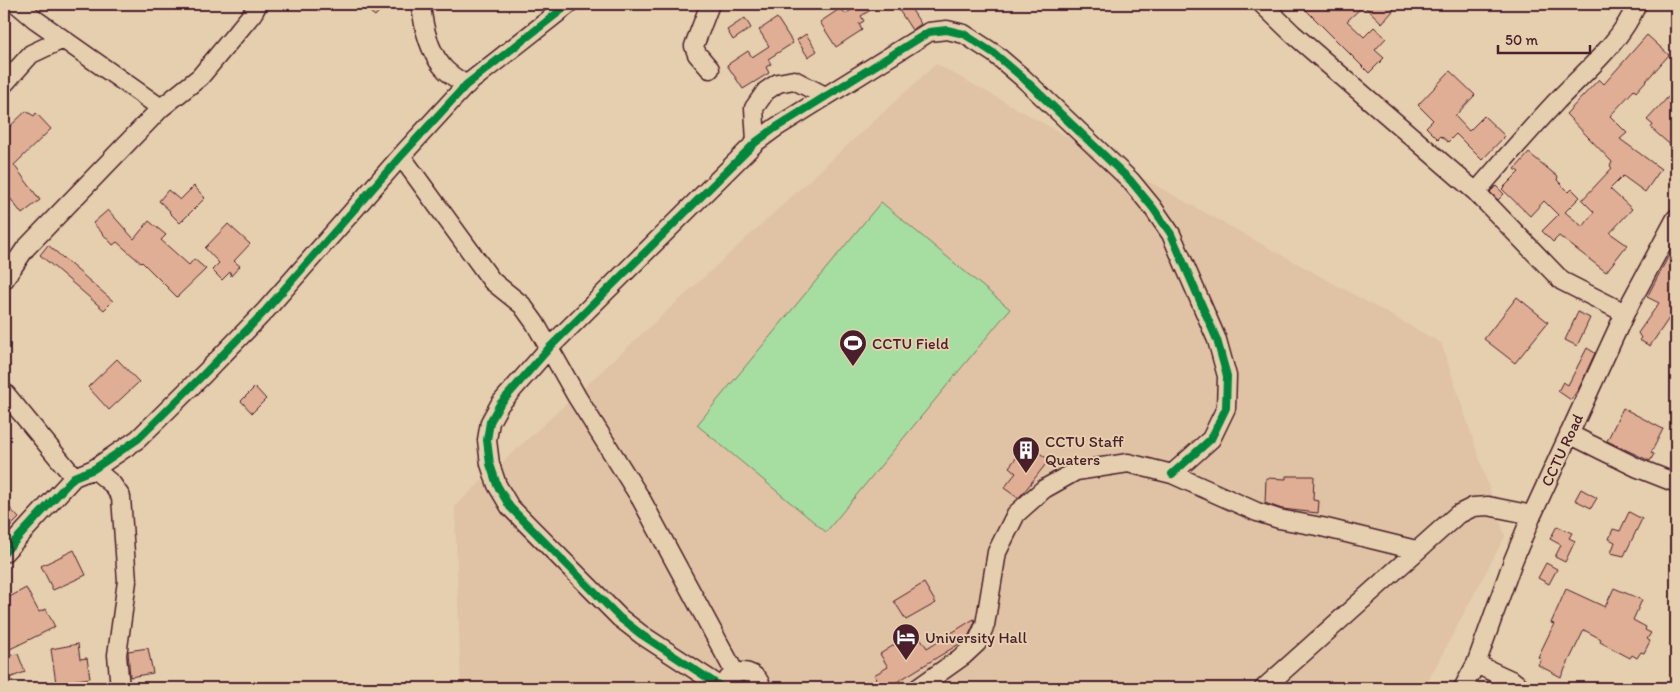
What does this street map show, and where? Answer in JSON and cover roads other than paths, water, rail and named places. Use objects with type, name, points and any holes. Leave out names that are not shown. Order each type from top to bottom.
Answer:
[{"type":"street","points":[[17,4],[36,20],[161,108]]},
{"type":"street","points":[[4,280],[25,249],[161,108],[200,77],[253,13],[258,4]]},
{"type":"street","points":[[421,4],[425,34],[441,66],[467,85]]},
{"type":"street","points":[[4,553],[74,477],[94,469],[138,439],[204,374],[266,310],[401,156],[467,85],[569,4]]},
{"type":"street","points":[[710,4],[694,46],[697,54],[710,70]]},
{"type":"street","points":[[1262,4],[1293,34],[1476,192],[1562,281],[1625,313]]},
{"type":"street","points":[[1476,192],[1554,104],[1609,48],[1627,24],[1637,4]]},
{"type":"street","points":[[762,688],[755,675],[742,671],[735,673],[725,682],[723,688],[642,635],[620,618],[510,507],[497,485],[490,464],[488,440],[490,422],[500,404],[550,347],[756,142],[825,96],[929,32],[946,30],[964,34],[995,54],[1023,78],[1130,180],[1171,234],[1217,340],[1227,376],[1226,408],[1211,439],[1172,474]]},
{"type":"street","points":[[4,84],[31,54],[64,39]]},
{"type":"street","points":[[756,142],[754,108],[766,91],[778,83],[794,80],[825,96]]},
{"type":"street","points":[[401,156],[492,281],[522,305],[535,323],[577,397],[641,499],[735,673]]},
{"type":"street","name":"CCTU Road","points":[[1464,688],[1476,664],[1513,561],[1532,515],[1625,313],[1676,218]]},
{"type":"street","points":[[4,392],[74,477]]},
{"type":"street","points":[[1569,434],[1638,468],[1676,483]]},
{"type":"street","points":[[918,688],[963,656],[977,643],[985,625],[997,552],[1016,514],[1044,489],[1076,471],[1128,463],[1172,474],[1257,512],[1279,519],[1322,527],[1416,550]]},
{"type":"street","points":[[94,469],[112,484],[121,496],[127,582],[117,655],[120,688]]},
{"type":"street","points":[[1264,688],[1457,515],[1473,507],[1488,506],[1532,515]]},
{"type":"street","points":[[1476,664],[1513,681],[1522,688]]},
{"type":"place","name":"CCTU Field","points":[[853,367]]},
{"type":"place","name":"CCTU Staff Quaters","points":[[1026,474]]},
{"type":"place","name":"University Hall","points":[[906,661]]}]
